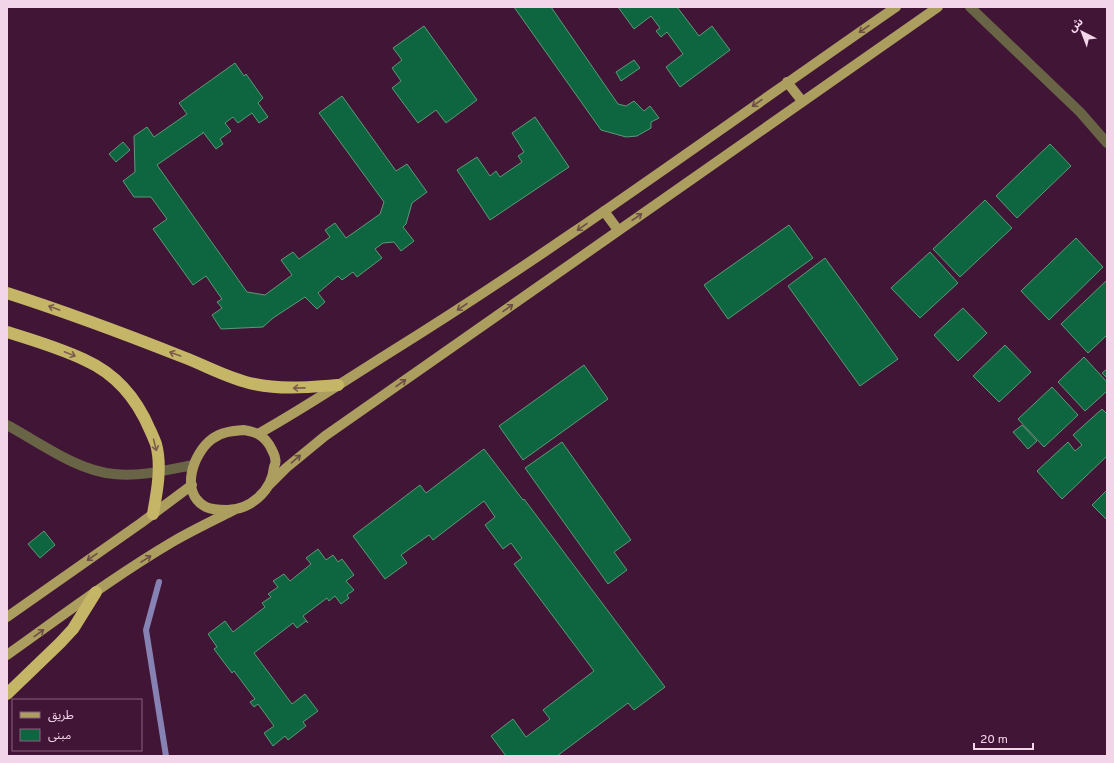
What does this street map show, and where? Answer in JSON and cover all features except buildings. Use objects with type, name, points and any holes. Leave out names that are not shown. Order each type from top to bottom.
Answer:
[{"type":"highway","points":[[7,293],[184,357],[237,380],[255,385],[299,388],[338,385]]},
{"type":"highway","points":[[7,332],[52,346],[85,360],[109,374],[128,391],[145,417],[156,444],[158,472],[157,495],[153,514]]},
{"type":"highway","points":[[7,694],[73,629],[96,592]]},
{"type":"main road","points":[[258,434],[448,316],[564,239],[896,7]]},
{"type":"main road","points":[[7,655],[96,592],[174,541],[234,510],[247,506],[259,498],[268,486],[291,464],[325,436],[938,7]]},
{"type":"main road","points":[[787,82],[802,101]]},
{"type":"main road","points":[[604,211],[618,230]]},
{"type":"main road","points":[[234,510],[219,510],[205,506],[198,501],[194,493],[192,485],[192,465],[200,451],[212,439],[227,432],[244,430],[258,434],[269,443],[275,458],[274,473],[268,486]]},
{"type":"main road","points":[[7,617],[192,485]]},
{"type":"street","points":[[970,7],[1080,112],[1107,143]]},
{"type":"street","points":[[7,424],[72,461],[92,470],[114,474],[136,475],[192,465]]},
{"type":"waterway","points":[[159,582],[146,630],[166,756]]}]
